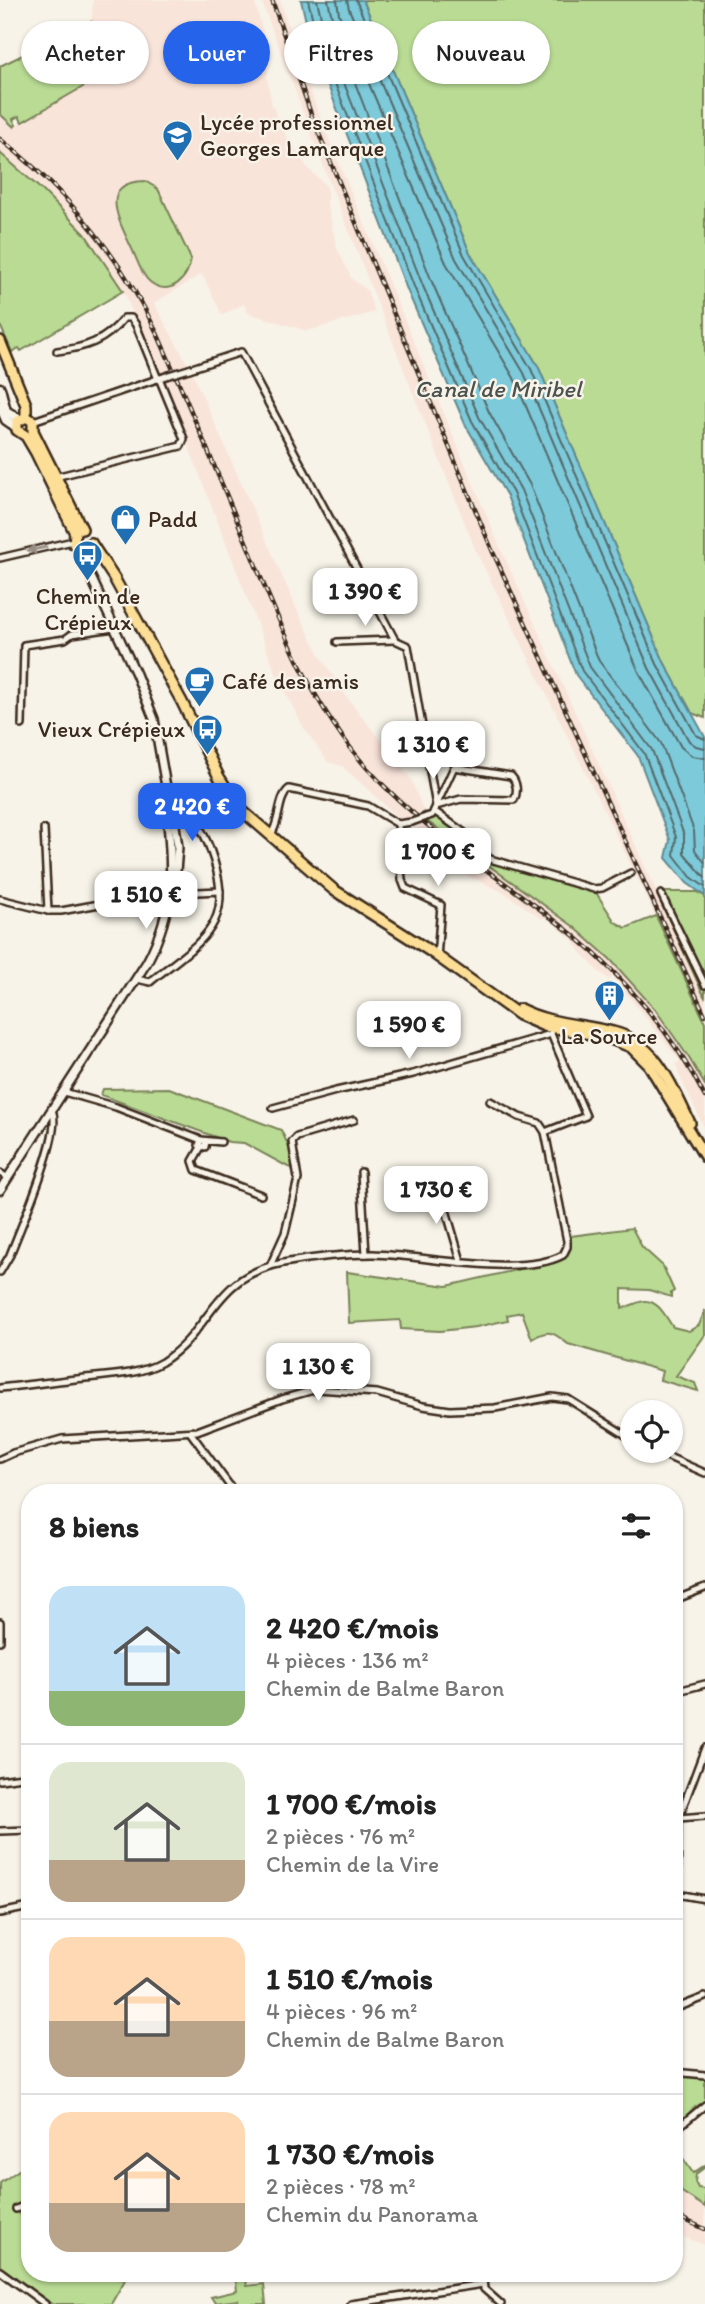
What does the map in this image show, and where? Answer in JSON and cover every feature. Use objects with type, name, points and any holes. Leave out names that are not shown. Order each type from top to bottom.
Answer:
[{"type":"main road","points":[[0,341],[26,405],[25,425],[80,540],[114,578],[182,702],[224,786],[239,808],[334,890],[390,924],[519,1015],[552,1028],[612,1038],[625,1043],[649,1065],[705,1155]]},
{"type":"main road","points":[[0,388],[6,411],[25,425],[55,477],[80,540]]},
{"type":"main road","points":[[0,406],[6,420],[25,425]]},
{"type":"street","points":[[55,477],[181,446],[184,439],[131,318],[124,318],[100,341],[86,347],[57,351]]},
{"type":"street","points":[[25,425],[241,352],[395,640]]},
{"type":"street","points":[[0,558],[80,540],[84,562],[153,719],[168,798],[172,854],[169,884],[171,891],[158,938],[137,979],[0,1190]]},
{"type":"street","points":[[22,725],[24,645],[114,628]]},
{"type":"street","points":[[337,642],[395,640],[408,646],[435,809],[473,839],[490,859],[594,889],[602,888],[631,873]]},
{"type":"street","points":[[270,836],[276,829],[284,794],[289,789],[368,806],[398,824],[426,817],[435,809],[461,799],[514,800],[517,794],[515,780],[512,776],[454,767],[435,809]]},
{"type":"street","points":[[137,979],[150,982],[205,935],[218,917],[222,901],[211,850],[191,804],[194,797],[224,786]]},
{"type":"street","points":[[398,824],[402,880],[405,888],[441,905],[437,958]]},
{"type":"street","points":[[44,829],[48,911]]},
{"type":"street","points":[[0,899],[48,911],[62,911],[171,891],[220,891]]},
{"type":"street","points":[[662,894],[705,985]]},
{"type":"street","points":[[273,1108],[413,1074],[552,1028],[586,1116],[545,1132]]},
{"type":"street","points":[[64,1093],[116,1107],[203,1143],[221,1142]]},
{"type":"street","points":[[0,1388],[118,1374],[153,1367],[181,1349],[215,1303],[233,1285],[270,1266],[366,1255],[523,1266],[559,1257],[566,1251],[567,1241],[545,1132],[539,1123],[519,1117],[490,1101]]},
{"type":"street","points":[[0,1272],[10,1255],[51,1144],[56,1121],[52,1111]]},
{"type":"street","points":[[270,1266],[285,1233],[298,1180],[292,1142],[297,1137],[354,1120]]},
{"type":"street","points":[[203,1143],[192,1161],[196,1170],[261,1195]]},
{"type":"street","points":[[361,1172],[366,1255]]},
{"type":"street","points":[[0,1173],[8,1178]]},
{"type":"street","points":[[438,1183],[461,1261]]},
{"type":"street","points":[[0,1459],[62,1439],[190,1432],[282,1398],[322,1389],[377,1393],[423,1406],[450,1410],[495,1408],[558,1396],[568,1399],[620,1432]]},
{"type":"street","points":[[190,1432],[228,1484]]},
{"type":"street","points":[[682,1463],[705,1473]]},
{"type":"street","points":[[683,1597],[705,1588]]},
{"type":"street","points":[[0,1622],[0,1641]]},
{"type":"street","points":[[683,1690],[705,1684]]},
{"type":"street","points":[[683,1805],[705,1748]]},
{"type":"street","points":[[0,1780],[21,1777]]},
{"type":"street","points":[[683,1818],[705,1816]]},
{"type":"street","points":[[0,1831],[21,1830]]},
{"type":"street","points":[[683,1895],[705,1899]]},
{"type":"street","points":[[0,1913],[21,1909]]},
{"type":"street","points":[[683,2006],[705,1997]]},
{"type":"street","points":[[683,2073],[705,2075]]},
{"type":"street","points":[[683,2123],[705,2105]]},
{"type":"street","points":[[16,2209],[21,2207]]},
{"type":"street","points":[[0,2271],[45,2304]]},
{"type":"street","points":[[351,2304],[483,2284],[484,2289],[501,2304]]},
{"type":"shaded area","name":"Lycée professionnel Georges Lamarque","points":[[93,0],[254,0],[260,21],[163,21],[163,84],[268,84],[272,105],[285,134],[307,167],[327,187],[327,204],[337,248],[352,279],[367,290],[375,312],[307,331],[248,313],[244,304],[222,315],[202,274],[154,303],[192,372],[299,614],[321,657],[346,696],[411,779],[424,812],[415,819],[400,819],[342,766],[328,762],[304,728],[279,681],[164,382],[123,291],[85,234],[43,191],[0,153],[0,114],[14,126],[88,84],[149,84],[149,21],[92,21]]},
{"type":"shaded area","points":[[261,0],[280,0],[287,21],[284,21],[284,61],[270,21]]},
{"type":"shaded area","points":[[292,84],[308,84],[499,545],[705,998],[705,1129],[679,1075],[676,1064],[680,1061],[613,977],[610,980],[597,970],[574,941],[545,917],[542,919],[505,893],[464,874],[463,862],[423,840],[420,830],[417,829],[418,826],[440,818],[465,837],[471,847],[481,855],[595,891],[615,922],[626,928],[656,916],[475,549]]},
{"type":"shaded area","points":[[683,2193],[705,2207],[705,2245],[683,2237]]},
{"type":"green space","points":[[363,0],[705,0],[705,718],[692,713],[664,662],[538,366],[470,253],[398,83],[398,21],[372,21]]},
{"type":"green space","points":[[21,56],[21,84],[88,84],[22,122],[19,116],[13,119],[16,125],[14,127],[0,114],[0,66]]},
{"type":"green space","points":[[0,153],[43,191],[85,234],[123,291],[21,351],[19,348],[12,352],[0,325]]},
{"type":"green space","points":[[145,181],[158,189],[191,259],[187,273],[171,287],[157,286],[147,279],[118,216],[116,196],[121,188],[130,183]]},
{"type":"green space","points":[[424,812],[457,829],[481,855],[595,891],[615,922],[626,928],[656,916],[705,1022],[705,1085],[655,1009],[610,959],[573,926],[420,816]]},
{"type":"green space","points":[[697,892],[705,896],[705,998],[657,894]]},
{"type":"green space","points":[[169,1088],[281,1130],[291,1151],[294,1168],[244,1143],[229,1142],[101,1095],[103,1089]]},
{"type":"green space","points":[[632,1228],[642,1247],[663,1266],[674,1291],[671,1297],[649,1290],[622,1289],[622,1308],[649,1301],[662,1310],[673,1327],[689,1331],[699,1325],[705,1310],[705,1335],[676,1376],[695,1383],[698,1391],[660,1380],[662,1371],[568,1344],[552,1333],[532,1339],[522,1312],[507,1315],[508,1320],[440,1331],[401,1329],[400,1320],[349,1323],[347,1272],[447,1286],[563,1259],[570,1250],[571,1236]]},
{"type":"green space","points":[[683,2077],[705,2078],[705,2101],[683,2118]]},
{"type":"green space","points":[[683,2158],[693,2173],[705,2165],[696,2174],[695,2182],[698,2188],[705,2189],[705,2207],[683,2193]]},
{"type":"green space","points":[[21,2169],[21,2204],[13,2208],[21,2215],[21,2281],[0,2266],[0,2183]]},
{"type":"green space","points":[[22,2282],[124,2282],[111,2304],[52,2304]]},
{"type":"green space","points":[[236,2282],[246,2282],[247,2286],[264,2284],[266,2304],[239,2304],[238,2300],[215,2303],[211,2297],[237,2291]]},
{"type":"water","name":"Canal de Miribel","points":[[301,0],[363,0],[372,21],[306,21]]},
{"type":"water","name":"Canal de Miribel","points":[[398,83],[470,253],[538,366],[664,662],[705,737],[705,896],[687,883],[666,858],[670,840],[638,756],[576,675],[507,496],[465,424],[408,292],[327,84]]},
{"type":"railway","points":[[272,0],[312,117],[492,550],[705,1015]]},
{"type":"railway","points":[[0,139],[48,180],[90,227],[109,251],[142,305],[157,333],[288,640],[315,694],[348,744],[367,768],[415,814],[466,856],[572,934],[611,969],[663,1030],[705,1097]]},
{"type":"railway","points":[[683,2219],[705,2229]]},
{"type":"place","name":"Lycée professionnel Georges Lamarque","points":[[177,162]]},
{"type":"place","name":"Padd","points":[[125,546]]},
{"type":"place","name":"Chemin de Crépieux","points":[[88,582]]},
{"type":"place","name":"Café des amis","points":[[199,708]]},
{"type":"place","name":"Vieux Crépieux","points":[[208,756]]},
{"type":"place","name":"La Source","points":[[609,1022]]}]
